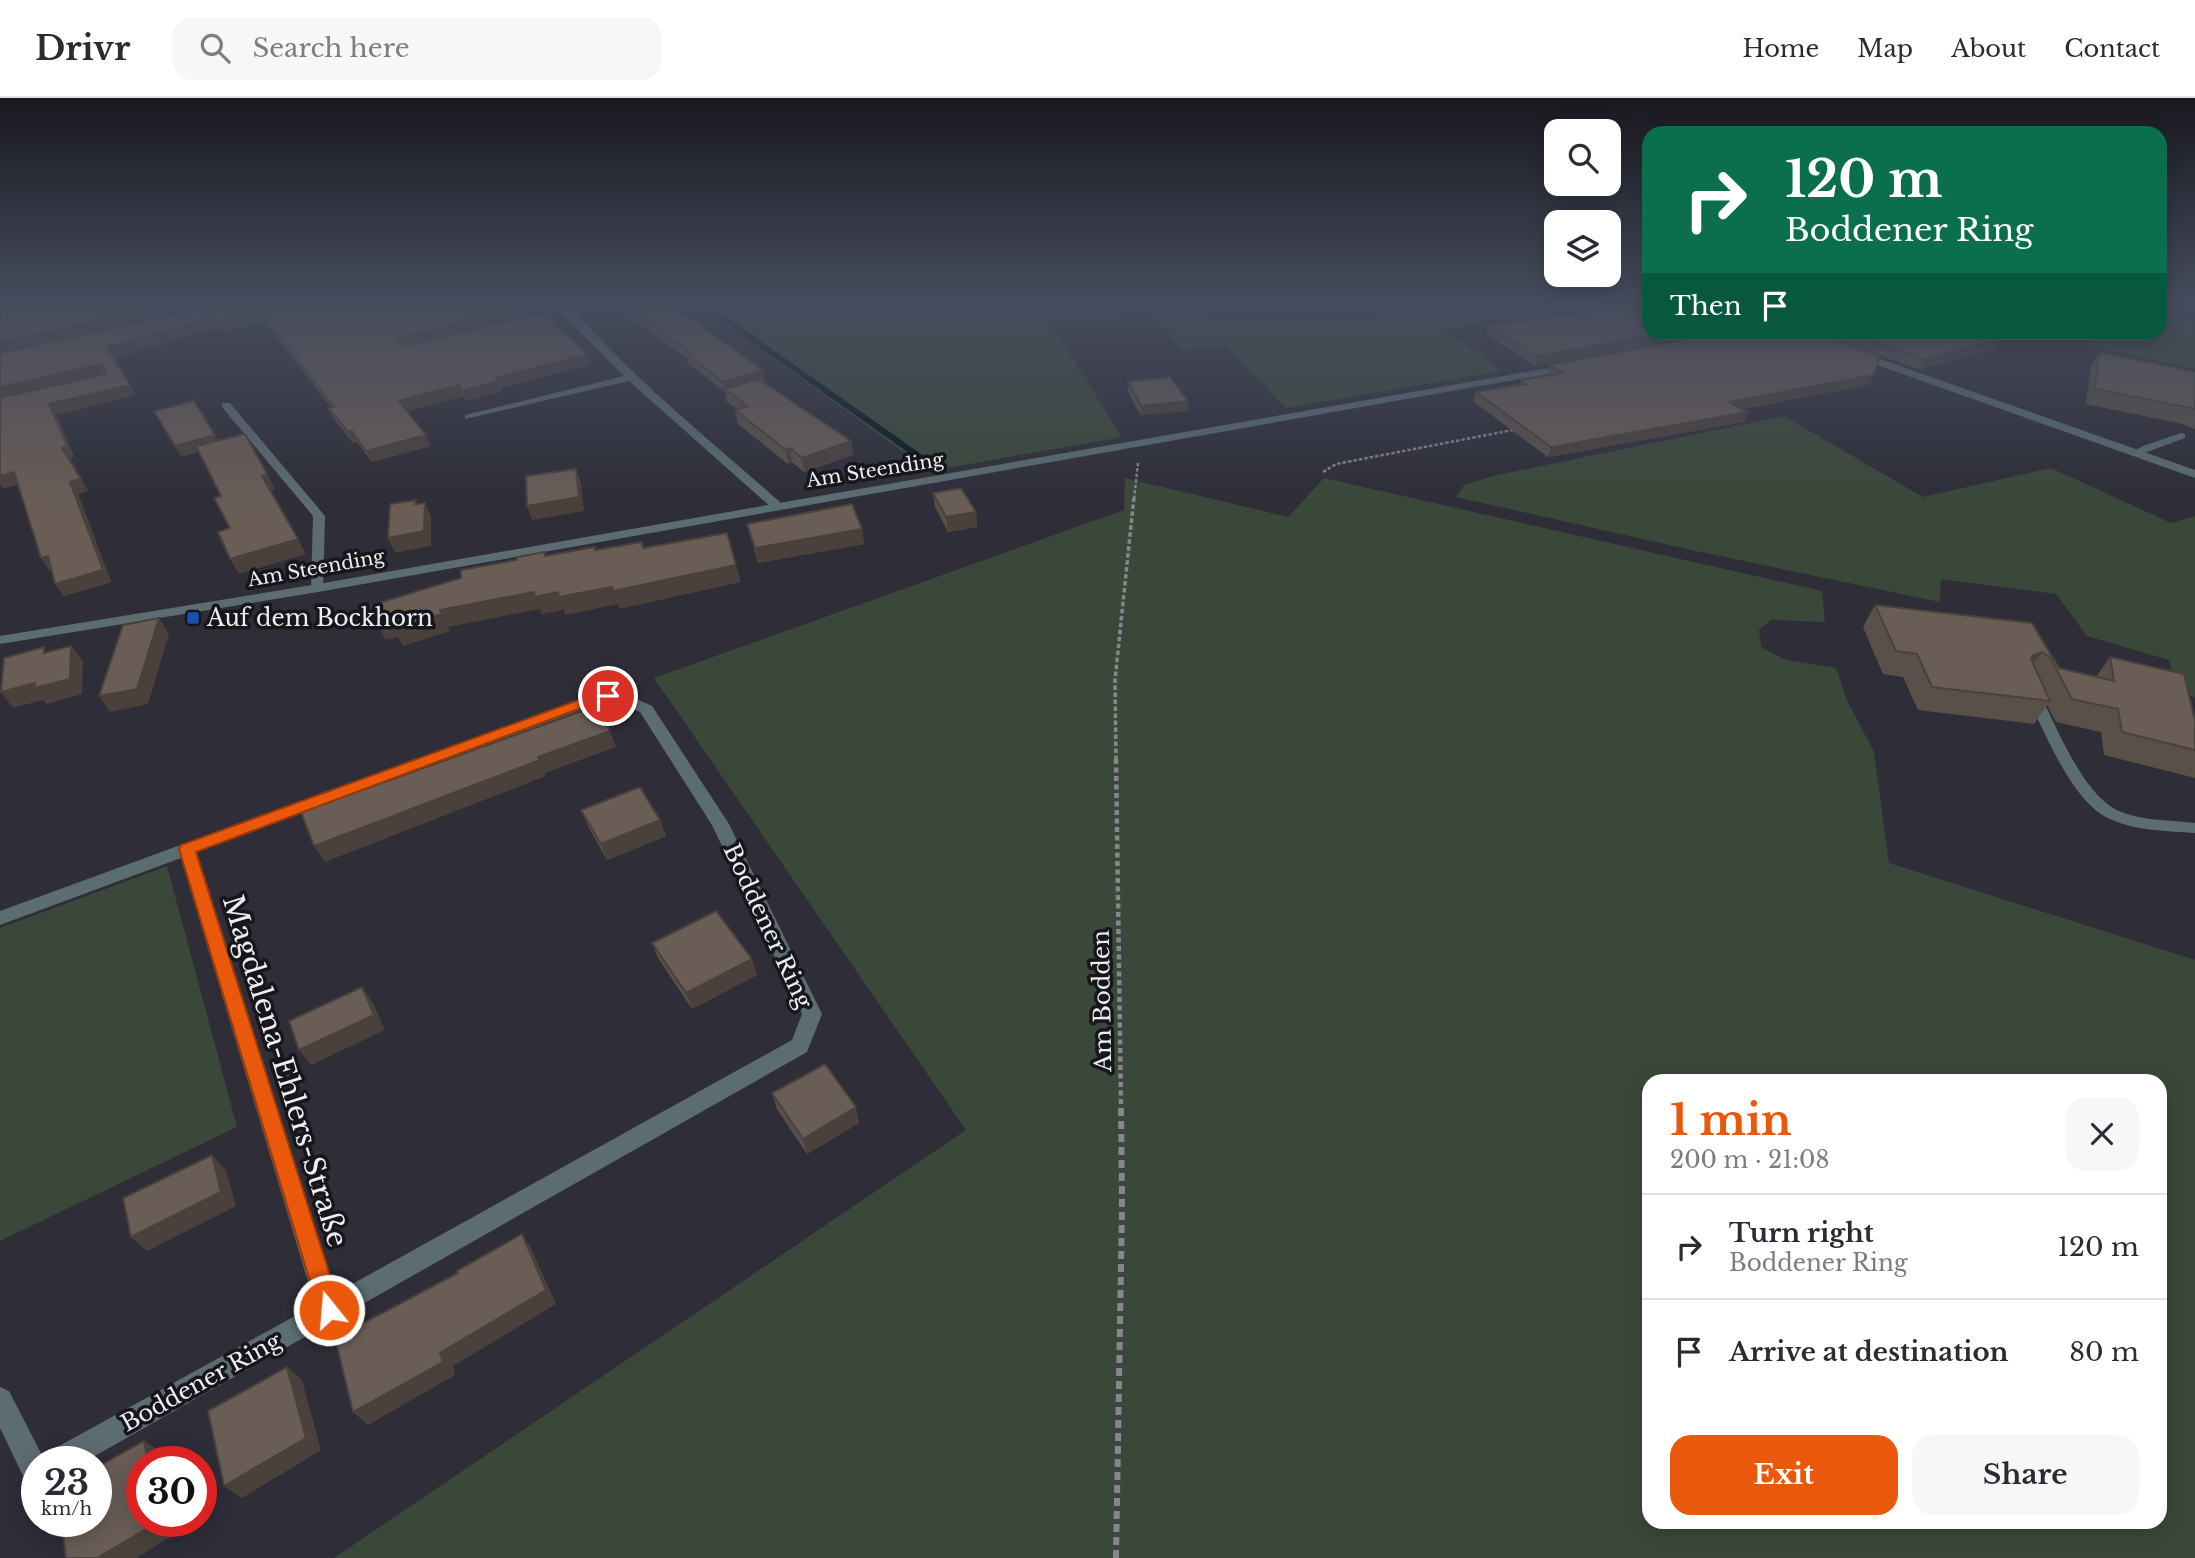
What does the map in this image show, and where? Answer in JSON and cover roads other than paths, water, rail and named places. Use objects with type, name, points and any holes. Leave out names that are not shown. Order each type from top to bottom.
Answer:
[{"type":"street","points":[[621,367],[776,505]]},
{"type":"street","name":"Am Steending","points":[[0,640],[318,588],[776,505],[1138,445],[1573,367]]},
{"type":"street","points":[[1894,367],[2195,474]]},
{"type":"street","points":[[469,417],[631,377]]},
{"type":"street","points":[[226,405],[319,516],[318,588]]},
{"type":"street","name":"Boddener Ring","points":[[0,918],[589,701],[608,696],[628,698],[646,709],[720,824],[812,1014],[800,1046],[87,1446]]},
{"type":"street","name":"Magdalena-Ehlers-Straße","points":[[187,849],[329,1310]]},
{"type":"street","points":[[0,1400],[23,1446]]},
{"type":"lane","points":[[2135,453],[2153,444],[2181,436]]},
{"type":"lane","points":[[2025,681],[2086,791],[2106,811],[2139,821],[2195,828]]},
{"type":"waterway","points":[[793,367],[927,462]]},
{"type":"place","name":"Auf dem Bockhorn","points":[[193,618]]}]
